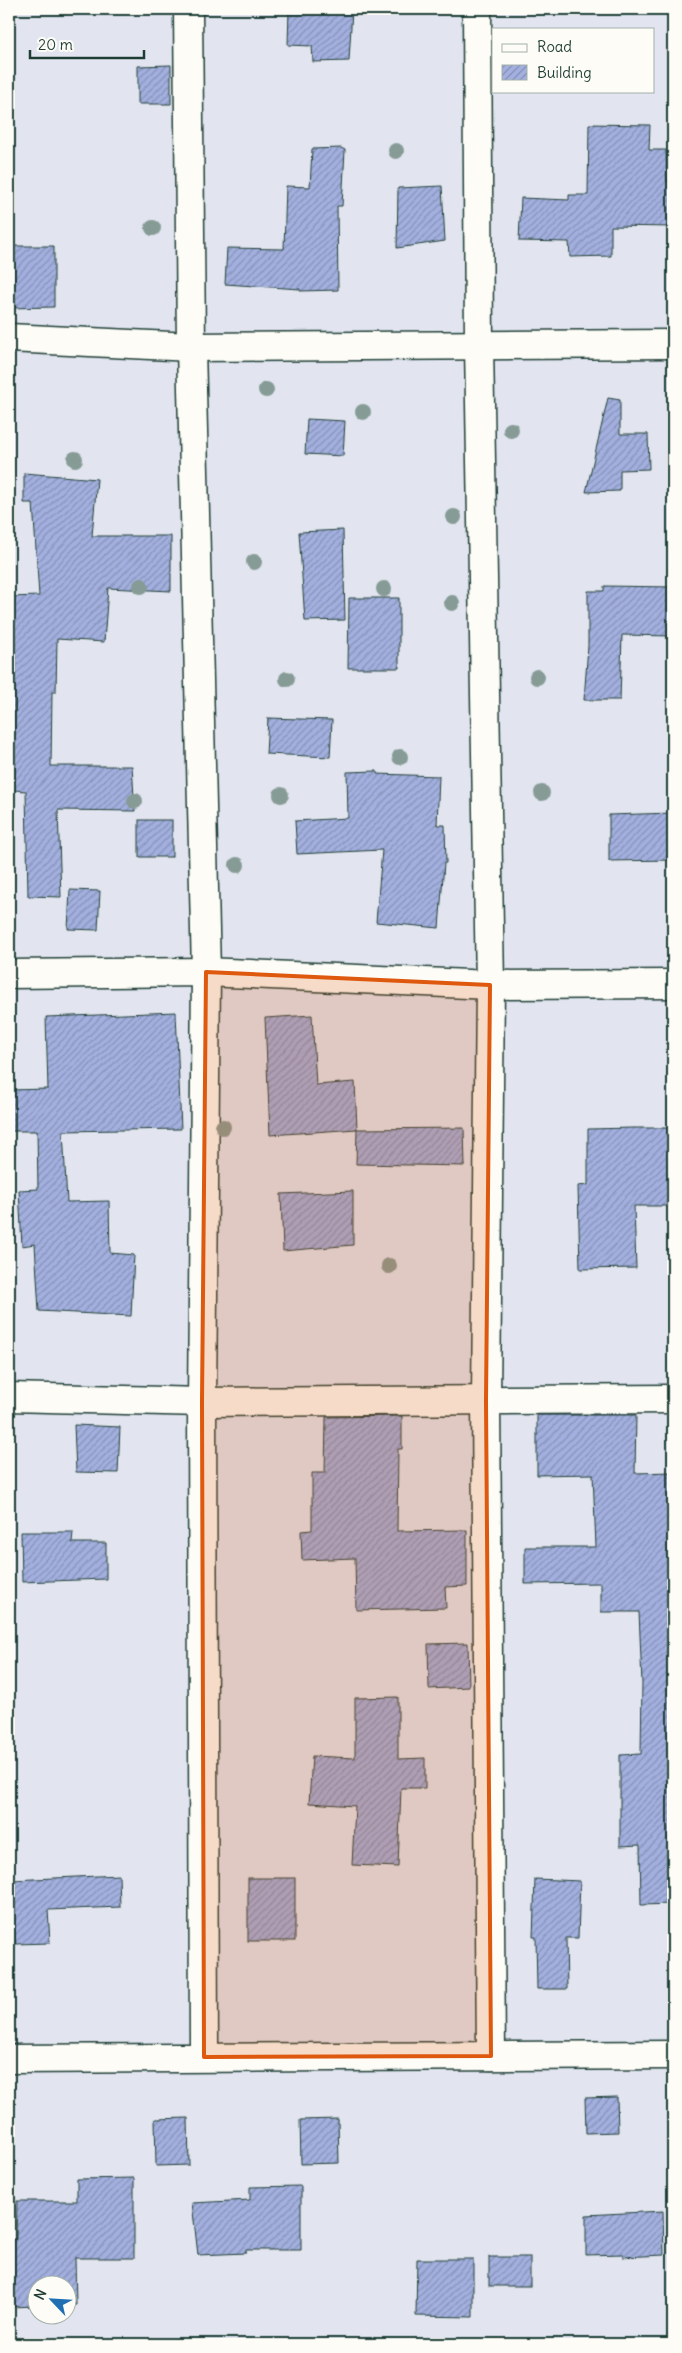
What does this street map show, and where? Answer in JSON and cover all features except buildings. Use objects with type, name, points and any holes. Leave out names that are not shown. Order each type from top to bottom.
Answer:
[{"type":"street","points":[[188,9],[191,347],[206,972],[202,1402],[204,2057]]},
{"type":"street","points":[[477,9],[479,345],[490,985],[486,1401],[491,2056]]},
{"type":"street","points":[[9,338],[191,347],[673,344]]},
{"type":"street","points":[[9,974],[206,972],[490,985],[673,984]]},
{"type":"street","points":[[9,1396],[202,1402],[673,1399]]},
{"type":"street","points":[[9,2059],[673,2055]]},
{"type":"highlighted area","points":[[206,972],[490,985],[486,1401],[491,2056],[204,2057],[202,1402]]}]
